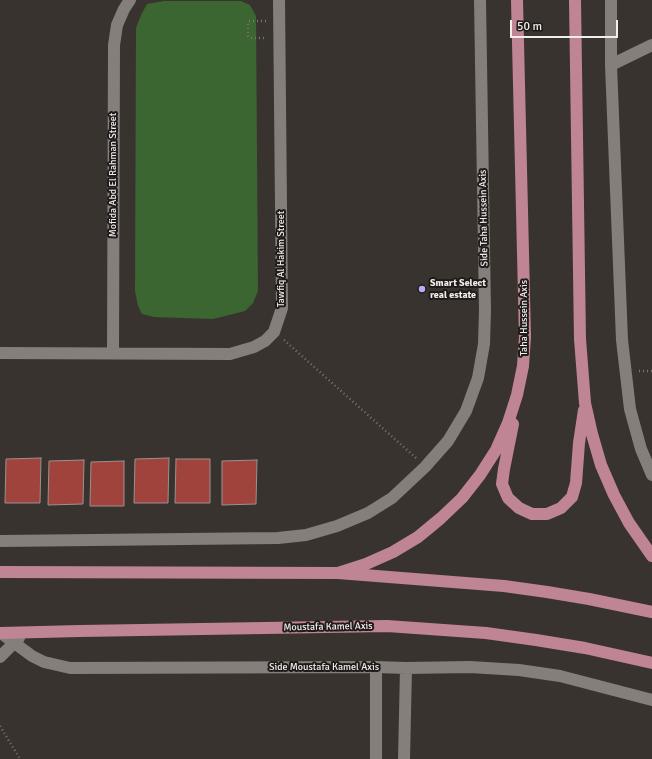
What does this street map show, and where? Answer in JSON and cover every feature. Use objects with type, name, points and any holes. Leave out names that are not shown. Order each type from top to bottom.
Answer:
[{"type":"main road","name":"Taha Hussein Axis","points":[[338,573],[366,564],[393,552],[441,518],[462,498],[480,475],[496,450],[508,423],[517,395],[523,366],[525,337],[517,0]]},
{"type":"main road","points":[[575,0],[580,338],[586,402],[592,434],[599,459],[614,495],[629,523],[652,556]]},
{"type":"main road","points":[[517,395],[513,426],[502,484],[508,498],[519,508],[532,514],[547,514],[561,508],[572,497],[576,483],[586,402]]},
{"type":"main road","points":[[0,572],[338,573],[490,585],[547,592],[589,598],[652,612]]},
{"type":"main road","name":"Moustafa Kamel Axis","points":[[1,633],[80,630],[387,626],[486,633],[592,649],[652,663]]},
{"type":"street","name":"Mofida Abd El Rahman Street","points":[[113,353],[114,45],[117,25],[130,0]]},
{"type":"street","name":"Tawfiq Al Hakim Street","points":[[274,332],[282,308],[279,0]]},
{"type":"street","name":"Side Taha Hussein Axis","points":[[425,466],[448,441],[466,411],[478,378],[484,344],[485,310],[480,0]]},
{"type":"street","points":[[611,0],[611,65],[622,340],[630,409],[642,449],[652,474]]},
{"type":"street","points":[[611,65],[652,44]]},
{"type":"street","points":[[0,353],[230,354],[254,347],[265,341],[274,332]]},
{"type":"street","points":[[0,541],[278,538],[306,535],[337,526],[368,513],[392,498],[425,466]]},
{"type":"street","name":"Side Moustafa Kamel Axis","points":[[1,633],[32,656],[44,662],[70,668],[470,667],[519,670],[560,676],[652,700]]},
{"type":"street","points":[[0,657],[24,633]]},
{"type":"street","points":[[376,667],[376,759]]},
{"type":"street","points":[[404,759],[406,668]]},
{"type":"path","points":[[279,21],[248,22],[249,38],[279,38]]},
{"type":"path","points":[[274,332],[425,466]]},
{"type":"path","points":[[0,726],[20,759]]},
{"type":"green space","points":[[164,1],[241,1],[250,5],[256,16],[258,291],[253,303],[245,311],[213,319],[154,317],[142,314],[138,306],[135,291],[136,28],[147,4]]},
{"type":"building","points":[[41,458],[40,503],[5,503],[6,459]]},
{"type":"building","points":[[169,458],[168,503],[134,503],[135,459]]},
{"type":"building","points":[[176,459],[210,459],[210,503],[175,503]]},
{"type":"building","points":[[84,460],[83,504],[48,505],[49,461]]},
{"type":"building","points":[[257,460],[256,504],[222,505],[222,461]]},
{"type":"building","points":[[124,461],[124,506],[90,506],[91,462]]},
{"type":"place","name":"Smart Select real estate","points":[[422,289]]}]
